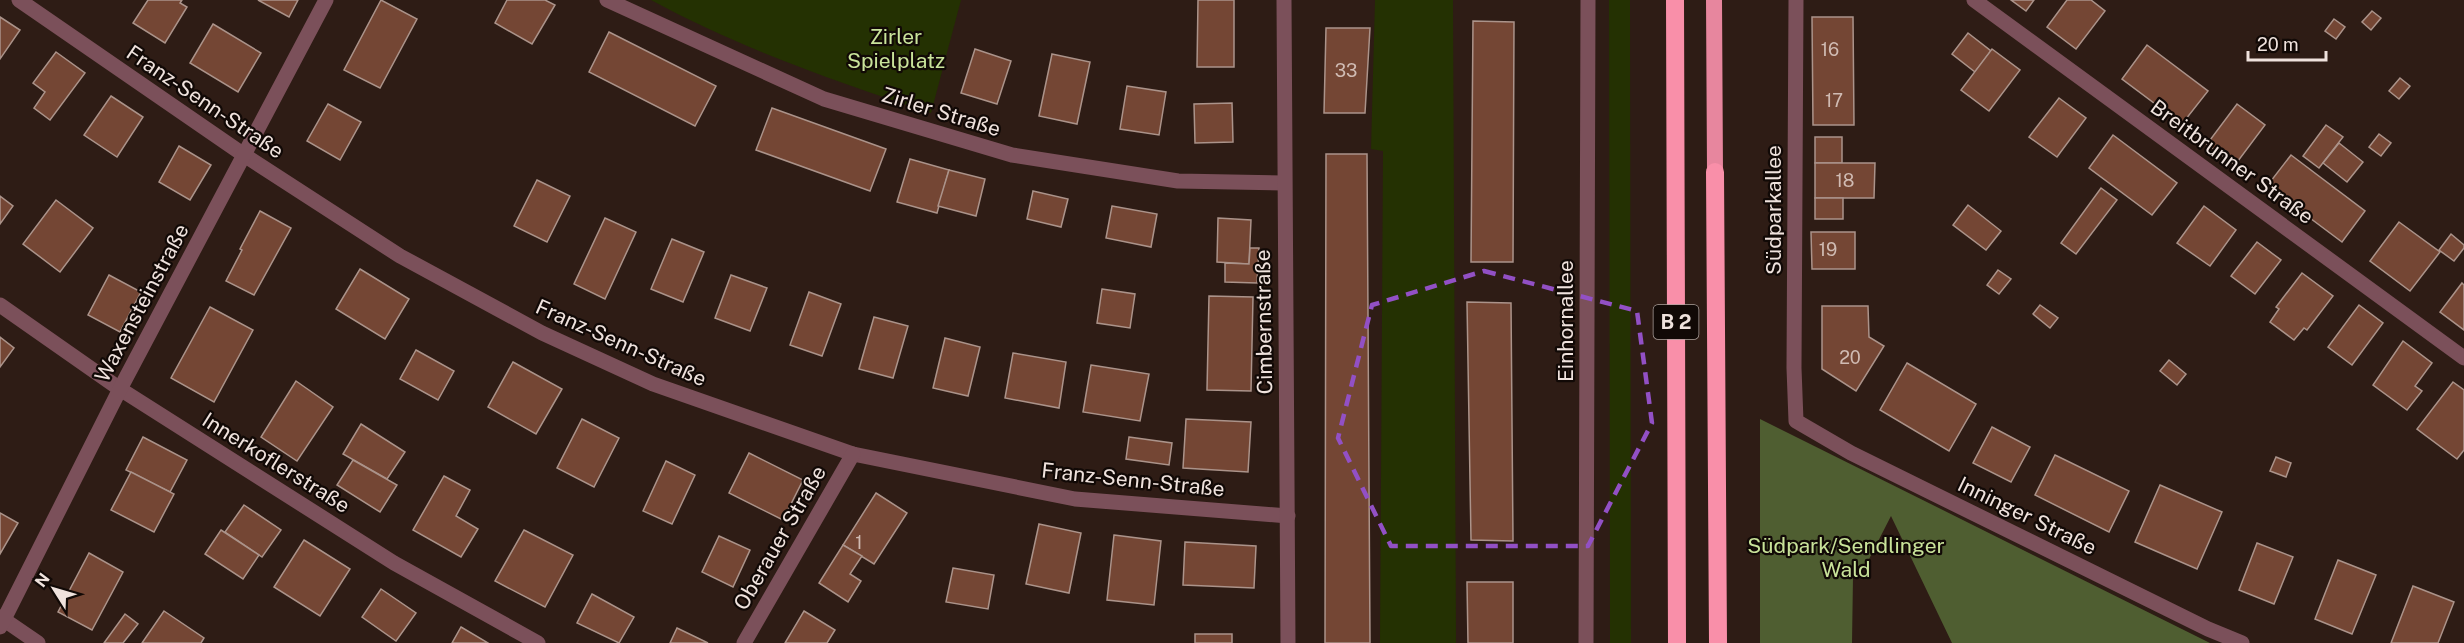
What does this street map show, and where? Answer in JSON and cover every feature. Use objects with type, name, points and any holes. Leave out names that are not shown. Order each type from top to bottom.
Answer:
[{"type":"highway","name":"B 2","points":[[1675,0],[1677,643]]},
{"type":"highway","points":[[1714,0],[1718,643]]},
{"type":"street","name":"Franz-Senn-Straße","points":[[19,0],[244,155],[400,256],[542,333],[653,384],[853,454],[1075,499],[1288,516]]},
{"type":"street","name":"Waxensteinstraße","points":[[1,621],[120,389],[326,0]]},
{"type":"street","name":"Zirler Straße","points":[[607,0],[824,99],[1012,155],[1178,181],[1284,183]]},
{"type":"street","name":"Cimbernstraße","points":[[1284,0],[1288,643]]},
{"type":"street","name":"Einhornallee","points":[[1586,643],[1588,0]]},
{"type":"street","name":"Südparkallee","points":[[1796,0],[1794,368],[1796,421]]},
{"type":"street","name":"Breitbrunner Straße","points":[[1974,0],[2464,358]]},
{"type":"street","name":"Innerkoflerstraße","points":[[0,305],[120,389],[394,563],[538,643]]},
{"type":"street","name":"Inninger Straße","points":[[1796,421],[1861,458],[2208,629],[2242,643]]},
{"type":"street","name":"Oberauer Straße","points":[[744,643],[853,454]]},
{"type":"street","points":[[1,621],[38,643]]},
{"type":"highlighted area","points":[[1484,271],[1637,311],[1652,423],[1588,546],[1391,546],[1338,438],[1372,305]]},
{"type":"green space","name":"Zirler Spielplatz","points":[[651,0],[961,0],[931,113],[823,76],[753,48]]},
{"type":"green space","points":[[1375,0],[1453,0],[1456,643],[1380,643],[1383,151],[1371,149]]},
{"type":"green space","points":[[1609,0],[1630,0],[1631,643],[1610,643]]},
{"type":"green space","name":"Südpark/Sendlinger Wald","points":[[1760,419],[2210,643],[1952,643],[1891,516],[1868,561],[1853,577],[1852,643],[1760,643]]},
{"type":"building","points":[[148,0],[182,0],[180,3],[187,7],[165,43],[133,23]]},
{"type":"building","points":[[258,0],[298,0],[289,17]]},
{"type":"building","points":[[381,0],[417,19],[380,88],[344,70]]},
{"type":"building","points":[[507,0],[545,0],[555,5],[532,44],[495,23]]},
{"type":"building","points":[[1198,0],[1234,0],[1234,67],[1197,67]]},
{"type":"building","points":[[2011,0],[2034,0],[2026,11]]},
{"type":"building","points":[[2067,0],[2091,0],[2105,11],[2076,49],[2047,27]]},
{"type":"building","points":[[2372,11],[2381,18],[2371,30],[2362,22]]},
{"type":"building","points":[[0,17],[20,30],[0,59]]},
{"type":"building","points":[[1812,17],[1853,17],[1854,125],[1813,125]]},
{"type":"building","points":[[2334,19],[2345,27],[2336,39],[2325,31]]},
{"type":"building","points":[[1473,21],[1514,22],[1513,262],[1471,262]]},
{"type":"building","points":[[213,24],[261,53],[238,92],[190,63]]},
{"type":"building","points":[[1326,28],[1370,28],[1365,113],[1324,113]]},
{"type":"building","points":[[609,32],[716,86],[695,126],[589,72]]},
{"type":"building","points":[[1968,33],[1991,51],[1975,72],[1952,54]]},
{"type":"building","points":[[2147,45],[2208,91],[2182,124],[2122,79]]},
{"type":"building","points":[[975,49],[1011,61],[997,104],[961,93]]},
{"type":"building","points":[[1992,49],[2020,70],[1989,111],[1961,90]]},
{"type":"building","points":[[56,52],[85,73],[50,120],[34,108],[45,92],[33,83]]},
{"type":"building","points":[[1052,54],[1090,62],[1077,124],[1039,116]]},
{"type":"building","points":[[2400,78],[2410,86],[2399,99],[2389,91]]},
{"type":"building","points":[[1127,86],[1166,92],[1159,135],[1120,129]]},
{"type":"building","points":[[111,96],[143,117],[117,157],[84,135]]},
{"type":"building","points":[[2059,98],[2086,118],[2057,157],[2029,137]]},
{"type":"building","points":[[1232,103],[1233,142],[1195,143],[1194,104]]},
{"type":"building","points":[[328,104],[361,122],[340,160],[307,141]]},
{"type":"building","points":[[2237,104],[2265,125],[2235,165],[2207,144]]},
{"type":"building","points":[[772,108],[886,149],[870,191],[756,150]]},
{"type":"building","points":[[2326,125],[2343,137],[2319,168],[2303,156]]},
{"type":"building","points":[[2379,134],[2391,143],[2381,156],[2369,147]]},
{"type":"building","points":[[2113,135],[2177,183],[2152,215],[2089,168]]},
{"type":"building","points":[[1815,137],[1842,137],[1842,163],[1815,163]]},
{"type":"building","points":[[2339,143],[2363,162],[2347,182],[2323,163]]},
{"type":"building","points":[[179,146],[211,165],[190,200],[159,182]]},
{"type":"building","points":[[1326,154],[1367,154],[1370,643],[1325,643]]},
{"type":"building","points":[[2291,155],[2365,211],[2342,242],[2267,186]]},
{"type":"building","points":[[910,159],[949,170],[937,213],[897,202]]},
{"type":"building","points":[[1815,163],[1875,163],[1874,198],[1815,198]]},
{"type":"building","points":[[949,170],[985,179],[976,216],[938,206]]},
{"type":"building","points":[[537,180],[570,196],[547,242],[514,226]]},
{"type":"building","points":[[2101,188],[2117,200],[2076,254],[2061,243]]},
{"type":"building","points":[[1033,191],[1068,199],[1061,227],[1027,219]]},
{"type":"building","points":[[0,196],[13,206],[0,224]]},
{"type":"building","points":[[1815,198],[1843,198],[1843,219],[1815,219]]},
{"type":"building","points":[[56,200],[93,228],[60,272],[23,244]]},
{"type":"building","points":[[1968,205],[2001,231],[1986,250],[1953,225]]},
{"type":"building","points":[[1112,206],[1157,214],[1151,247],[1106,238]]},
{"type":"building","points":[[2204,206],[2236,230],[2210,266],[2177,243]]},
{"type":"building","points":[[260,211],[291,228],[254,295],[226,281]]},
{"type":"building","points":[[605,218],[636,232],[605,299],[574,284]]},
{"type":"building","points":[[1218,218],[1251,220],[1249,264],[1217,262]]},
{"type":"building","points":[[2399,222],[2440,252],[2410,291],[2370,261]]},
{"type":"building","points":[[1811,232],[1855,232],[1855,269],[1812,269]]},
{"type":"building","points":[[2451,234],[2464,245],[2454,261],[2439,250]]},
{"type":"building","points":[[672,239],[704,252],[683,302],[651,289]]},
{"type":"building","points":[[2257,242],[2281,260],[2255,294],[2231,276]]},
{"type":"building","points":[[1250,248],[1259,248],[1257,283],[1225,282],[1225,263],[1249,264]]},
{"type":"building","points":[[360,269],[409,299],[385,339],[336,309]]},
{"type":"building","points":[[1998,270],[2011,279],[1999,294],[1987,285]]},
{"type":"building","points":[[2302,273],[2333,296],[2307,330],[2304,328],[2294,340],[2270,322],[2279,309],[2276,307]]},
{"type":"building","points":[[109,275],[141,292],[120,332],[88,315]]},
{"type":"building","points":[[731,275],[767,288],[750,331],[715,318]]},
{"type":"building","points":[[2462,283],[2464,285],[2464,330],[2440,312]]},
{"type":"building","points":[[1102,289],[1135,294],[1130,328],[1097,323]]},
{"type":"building","points":[[809,292],[841,304],[822,356],[790,345]]},
{"type":"building","points":[[1209,296],[1253,297],[1251,391],[1207,390]]},
{"type":"building","points":[[1467,302],[1511,303],[1513,541],[1471,540]]},
{"type":"building","points":[[2040,305],[2058,318],[2050,328],[2033,314]]},
{"type":"building","points":[[2359,305],[2383,323],[2352,365],[2328,347]]},
{"type":"building","points":[[1822,306],[1868,306],[1869,337],[1884,346],[1856,391],[1822,369]]},
{"type":"building","points":[[210,307],[253,330],[214,402],[171,378]]},
{"type":"building","points":[[874,317],[908,326],[893,378],[859,369]]},
{"type":"building","points":[[0,337],[14,348],[0,367]]},
{"type":"building","points":[[945,338],[980,347],[968,396],[933,388]]},
{"type":"building","points":[[2403,341],[2432,363],[2415,386],[2422,391],[2407,410],[2373,385]]},
{"type":"building","points":[[416,350],[454,371],[438,400],[400,379]]},
{"type":"building","points":[[1013,353],[1066,362],[1059,408],[1005,398]]},
{"type":"building","points":[[2169,360],[2186,374],[2177,385],[2160,371]]},
{"type":"building","points":[[513,362],[562,389],[536,434],[488,407]]},
{"type":"building","points":[[1907,363],[1976,404],[1949,451],[1880,410]]},
{"type":"building","points":[[1091,365],[1149,374],[1140,421],[1083,412]]},
{"type":"building","points":[[296,381],[333,407],[297,461],[261,437]]},
{"type":"building","points":[[2453,382],[2464,390],[2464,450],[2457,459],[2417,429]]},
{"type":"building","points":[[582,419],[619,438],[594,487],[557,468]]},
{"type":"building","points":[[1186,419],[1251,422],[1248,472],[1183,468]]},
{"type":"building","points":[[361,424],[405,452],[387,479],[343,454]]},
{"type":"building","points":[[1992,427],[2030,447],[2011,482],[1973,463]]},
{"type":"building","points":[[143,437],[187,460],[170,492],[126,470]]},
{"type":"building","points":[[1129,437],[1172,443],[1169,465],[1126,459]]},
{"type":"building","points":[[749,453],[803,480],[783,520],[729,493]]},
{"type":"building","points":[[2055,455],[2129,491],[2109,532],[2035,495]]},
{"type":"building","points":[[2276,457],[2291,463],[2286,477],[2270,471]]},
{"type":"building","points":[[353,460],[397,485],[380,512],[337,485]]},
{"type":"building","points":[[666,461],[695,475],[672,524],[643,511]]},
{"type":"building","points":[[131,472],[174,494],[154,532],[111,510]]},
{"type":"building","points":[[444,476],[470,490],[456,516],[478,529],[461,557],[413,530]]},
{"type":"building","points":[[2160,485],[2222,512],[2197,569],[2135,542]]},
{"type":"building","points":[[876,493],[907,513],[874,564],[843,545]]},
{"type":"building","points":[[244,505],[281,530],[262,557],[225,532]]},
{"type":"building","points":[[0,513],[18,523],[0,554]]},
{"type":"building","points":[[1039,524],[1081,533],[1069,593],[1026,584]]},
{"type":"building","points":[[221,530],[259,555],[243,579],[205,554]]},
{"type":"building","points":[[524,530],[573,555],[545,607],[495,581]]},
{"type":"building","points":[[1114,535],[1161,541],[1154,605],[1107,600]]},
{"type":"building","points":[[719,536],[750,550],[733,587],[702,572]]},
{"type":"building","points":[[304,540],[350,569],[320,616],[274,587]]},
{"type":"building","points":[[1185,542],[1256,546],[1254,588],[1183,585]]},
{"type":"building","points":[[2257,543],[2293,557],[2274,604],[2239,590]]},
{"type":"building","points":[[843,545],[862,556],[850,574],[861,581],[848,602],[819,583]]},
{"type":"building","points":[[89,553],[123,572],[92,630],[58,612]]},
{"type":"building","points":[[2338,560],[2376,575],[2352,634],[2315,619]]},
{"type":"building","points":[[953,568],[994,575],[988,609],[946,602]]},
{"type":"building","points":[[1467,582],[1513,582],[1513,643],[1468,643]]},
{"type":"building","points":[[2413,586],[2454,602],[2438,643],[2391,643]]},
{"type":"building","points":[[381,589],[416,613],[396,641],[362,617]]},
{"type":"building","points":[[592,594],[634,617],[619,643],[577,623]]},
{"type":"building","points":[[164,611],[204,638],[201,643],[142,643]]},
{"type":"building","points":[[804,611],[835,630],[827,643],[785,643]]},
{"type":"building","points":[[125,614],[138,624],[123,643],[104,643]]},
{"type":"building","points":[[461,627],[488,643],[452,643]]},
{"type":"building","points":[[677,628],[708,643],[670,643]]},
{"type":"building","points":[[1195,634],[1232,634],[1232,643],[1195,643]]}]
